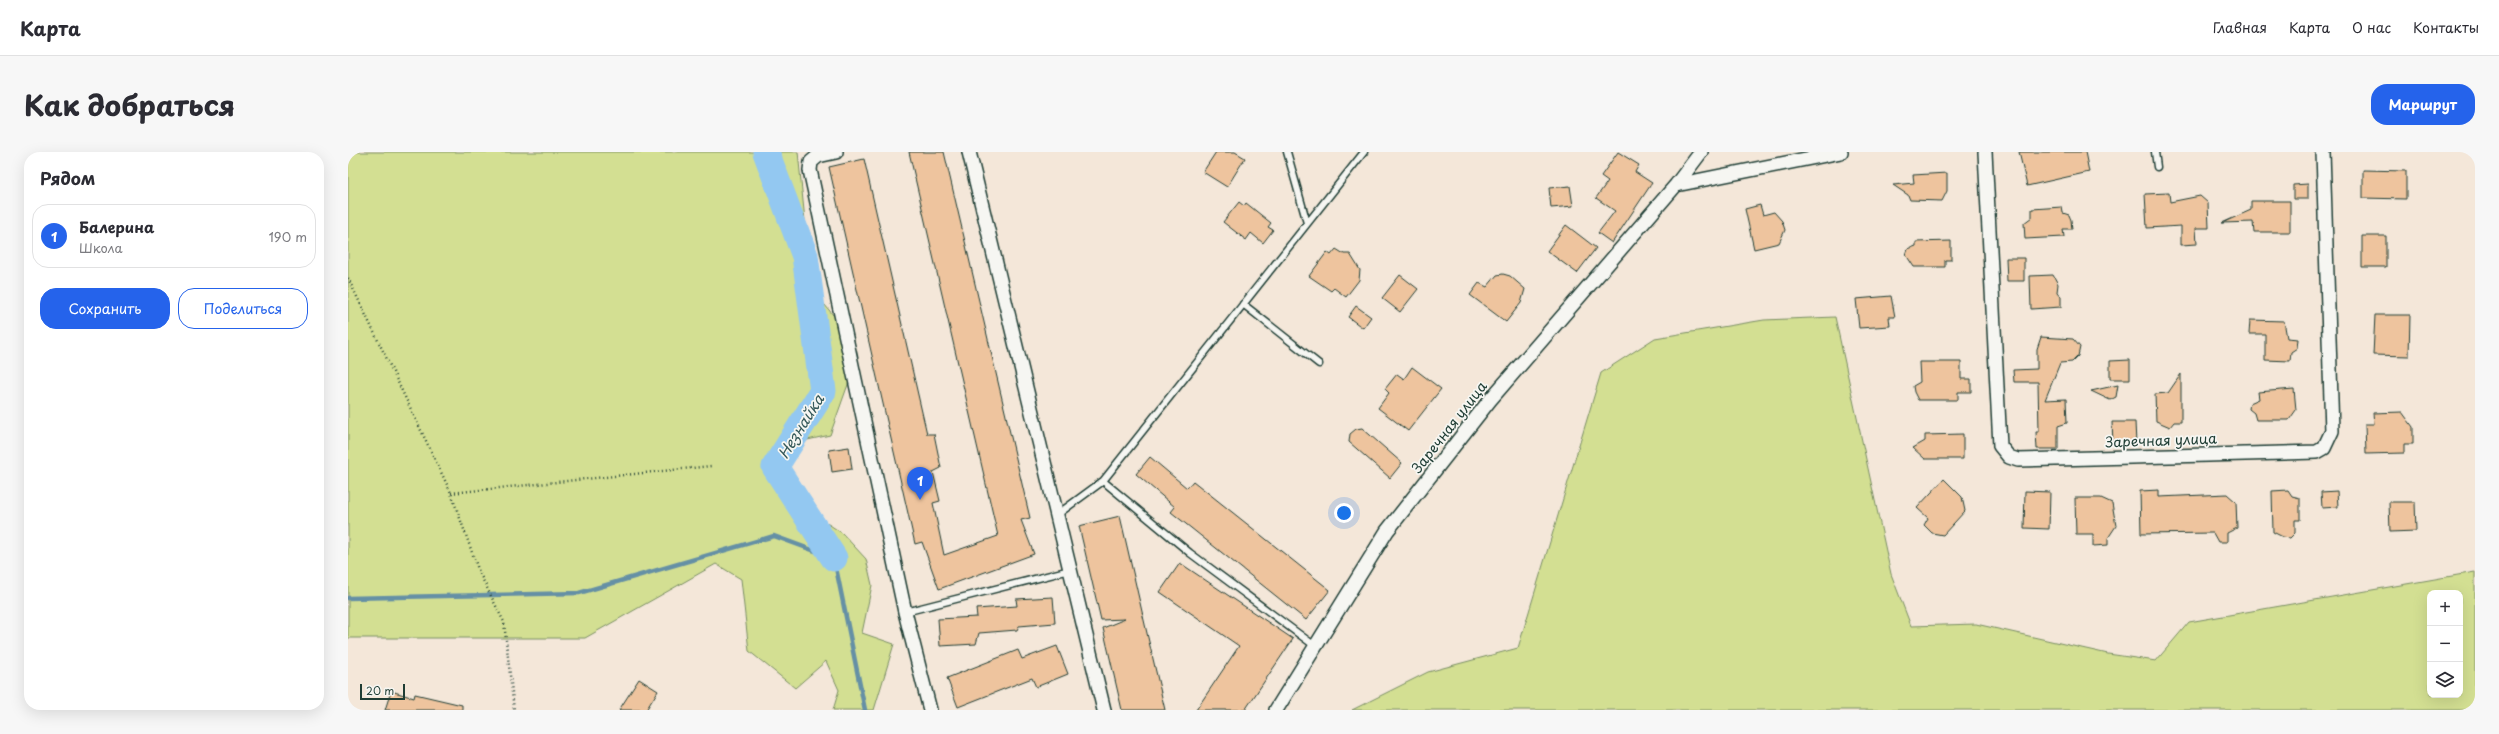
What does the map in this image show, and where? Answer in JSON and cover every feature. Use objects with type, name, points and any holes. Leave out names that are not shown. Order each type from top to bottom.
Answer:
[{"type":"street","points":[[836,152],[818,156],[811,162],[810,170],[905,612],[930,710]]},
{"type":"street","points":[[969,152],[1058,514],[1104,710]]},
{"type":"street","name":"Заречная улица","points":[[1276,710],[1387,531],[1490,400],[1676,185],[1702,152]]},
{"type":"street","points":[[1676,185],[1841,152]]},
{"type":"street","name":"Заречная улица","points":[[1986,152],[2000,446],[2009,457],[2018,460],[2317,452],[2324,448],[2332,431],[2323,152]]},
{"type":"lane","points":[[1287,152],[1307,223]]},
{"type":"lane","points":[[1058,514],[1103,481],[1364,152]]},
{"type":"lane","points":[[2155,152],[2157,167]]},
{"type":"lane","points":[[1243,304],[1319,364]]},
{"type":"lane","points":[[1103,481],[1190,553],[1315,646]]},
{"type":"lane","points":[[905,612],[1071,570]]},
{"type":"path","points":[[348,278],[451,493],[480,572],[504,622],[514,710]]},
{"type":"path","points":[[451,493],[711,466]]},
{"type":"green space","points":[[348,152],[798,152],[812,289],[842,326],[851,376],[830,435],[776,447],[813,514],[842,533],[866,559],[872,585],[862,633],[894,644],[874,710],[833,710],[839,690],[826,661],[795,688],[749,651],[741,579],[716,564],[585,638],[348,638]]},
{"type":"green space","points":[[1835,317],[1891,574],[1911,626],[1976,624],[2108,654],[2156,661],[2189,622],[2475,572],[2475,710],[1352,710],[1428,672],[1518,648],[1601,373],[1655,338],[1764,320]]},
{"type":"building","points":[[909,152],[944,152],[1030,518],[1021,520],[1034,554],[939,589],[922,542],[915,544],[829,167],[864,159],[927,434],[934,434],[941,468],[933,472],[940,501],[933,503],[944,555],[998,536]]},
{"type":"building","points":[[1216,152],[1235,152],[1245,158],[1227,187],[1203,172]]},
{"type":"building","points":[[1618,152],[1639,165],[1635,172],[1652,183],[1612,243],[1598,233],[1615,211],[1596,198],[1608,181],[1601,176]]},
{"type":"building","points":[[2019,152],[2085,152],[2089,172],[2027,186]]},
{"type":"building","points":[[2363,170],[2406,171],[2406,199],[2363,198]]},
{"type":"building","points":[[1947,173],[1947,191],[1942,201],[1910,200],[1908,195],[1893,185],[1914,183],[1913,175]]},
{"type":"building","points":[[2308,184],[2308,199],[2293,199],[2293,185]]},
{"type":"building","points":[[1570,186],[1573,206],[1551,208],[1549,188]]},
{"type":"building","points":[[2169,193],[2170,202],[2200,196],[2208,203],[2209,228],[2196,228],[2197,244],[2181,245],[2181,226],[2147,228],[2145,194]]},
{"type":"building","points":[[2251,201],[2290,201],[2290,232],[2254,232],[2253,222],[2222,223],[2251,210]]},
{"type":"building","points":[[1239,202],[1244,206],[1246,203],[1271,223],[1268,227],[1273,230],[1263,243],[1251,233],[1246,240],[1223,222]]},
{"type":"building","points":[[1760,205],[1763,215],[1774,212],[1782,221],[1785,230],[1779,243],[1754,249],[1745,209]]},
{"type":"building","points":[[2062,207],[2063,213],[2069,215],[2072,229],[2063,229],[2064,237],[2025,239],[2024,223],[2032,217],[2032,209]]},
{"type":"building","points":[[1566,225],[1596,248],[1577,273],[1547,251]]},
{"type":"building","points":[[2362,236],[2386,236],[2386,267],[2362,267]]},
{"type":"building","points":[[1951,241],[1951,260],[1945,260],[1945,267],[1914,267],[1906,255],[1908,249],[1916,246],[1916,242]]},
{"type":"building","points":[[1336,249],[1344,254],[1350,254],[1360,270],[1359,280],[1346,297],[1334,288],[1331,291],[1309,276],[1327,252],[1331,255]]},
{"type":"building","points":[[2006,258],[2024,258],[2024,281],[2007,281]]},
{"type":"building","points":[[1503,274],[1510,276],[1525,289],[1521,303],[1506,322],[1470,295],[1479,283],[1487,287],[1497,275]]},
{"type":"building","points":[[1400,275],[1418,289],[1400,312],[1382,298]]},
{"type":"building","points":[[2053,275],[2058,284],[2057,292],[2061,297],[2061,307],[2031,309],[2030,276]]},
{"type":"building","points":[[1891,296],[1895,317],[1889,317],[1890,326],[1859,328],[1856,299]]},
{"type":"building","points":[[1356,306],[1371,317],[1363,328],[1348,317]]},
{"type":"building","points":[[2375,315],[2410,315],[2409,356],[2373,355]]},
{"type":"building","points":[[2250,320],[2284,321],[2287,338],[2298,339],[2297,348],[2291,352],[2290,361],[2265,360],[2265,334],[2249,334]]},
{"type":"building","points":[[2041,337],[2073,339],[2080,347],[2078,356],[2072,362],[2060,363],[2045,400],[2066,399],[2067,423],[2058,426],[2058,449],[2037,449],[2036,432],[2039,432],[2038,382],[2014,382],[2013,370],[2037,369],[2037,349]]},
{"type":"building","points":[[2130,360],[2130,379],[2110,379],[2110,361]]},
{"type":"building","points":[[1919,362],[1961,362],[1961,379],[1971,379],[1971,392],[1958,392],[1958,400],[1918,400],[1913,386],[1920,382]]},
{"type":"building","points":[[1412,367],[1441,389],[1408,431],[1378,408],[1389,393],[1385,389],[1397,374],[1404,379]]},
{"type":"building","points":[[2181,374],[2181,422],[2174,422],[2170,427],[2156,421],[2155,394],[2168,393]]},
{"type":"building","points":[[2118,385],[2116,397],[2110,400],[2091,391]]},
{"type":"building","points":[[2294,389],[2296,410],[2289,420],[2256,420],[2254,413],[2249,409],[2250,403],[2259,399],[2258,392]]},
{"type":"building","points":[[2402,412],[2413,427],[2413,444],[2404,444],[2404,453],[2366,454],[2365,424],[2374,424],[2373,413]]},
{"type":"building","points":[[2112,422],[2135,422],[2136,444],[2113,444]]},
{"type":"building","points":[[1362,428],[1402,463],[1390,478],[1349,442],[1350,434],[1356,429]]},
{"type":"building","points":[[1963,434],[1963,459],[1925,459],[1913,448],[1925,441],[1925,435]]},
{"type":"building","points":[[849,447],[852,469],[832,472],[829,450]]},
{"type":"building","points":[[1150,457],[1187,488],[1193,481],[1330,590],[1306,620],[1171,512],[1175,507],[1136,474]]},
{"type":"building","points":[[1944,479],[1962,497],[1965,511],[1943,535],[1932,533],[1924,525],[1928,518],[1917,508]]},
{"type":"building","points":[[2159,490],[2159,497],[2227,494],[2236,502],[2237,528],[2227,533],[2227,542],[2218,542],[2213,533],[2141,534],[2140,491]]},
{"type":"building","points":[[2288,490],[2292,496],[2300,498],[2300,520],[2295,520],[2295,533],[2290,538],[2283,537],[2273,532],[2272,491]]},
{"type":"building","points":[[2025,491],[2050,492],[2049,529],[2024,528]]},
{"type":"building","points":[[2337,491],[2338,507],[2322,508],[2321,492]]},
{"type":"building","points":[[2075,498],[2101,498],[2112,503],[2116,526],[2108,538],[2108,545],[2093,546],[2093,534],[2076,534]]},
{"type":"building","points":[[2389,502],[2415,502],[2416,531],[2390,532]]},
{"type":"building","points":[[1120,516],[1165,710],[1122,710],[1103,628],[1125,619],[1101,620],[1079,526]]},
{"type":"building","points":[[1180,563],[1293,639],[1245,710],[1196,710],[1239,646],[1160,592]]},
{"type":"building","points":[[1053,597],[1055,623],[1019,626],[1017,630],[979,633],[976,644],[940,646],[938,619],[977,617],[976,609],[1017,606],[1016,599]]},
{"type":"building","points":[[1057,646],[1068,674],[1036,687],[1032,678],[958,707],[947,678],[1018,650],[1022,659]]},
{"type":"building","points":[[639,679],[658,691],[646,710],[619,710]]},
{"type":"building","points":[[391,691],[414,698],[415,694],[462,705],[462,710],[385,710]]},
{"type":"waterway","name":"Незнайка","points":[[766,152],[805,256],[823,391],[775,467],[834,558]]},
{"type":"waterway","points":[[348,598],[579,593],[774,536],[834,558],[865,710]]},
{"type":"place","name":"Балерина","points":[[920,500]]}]
